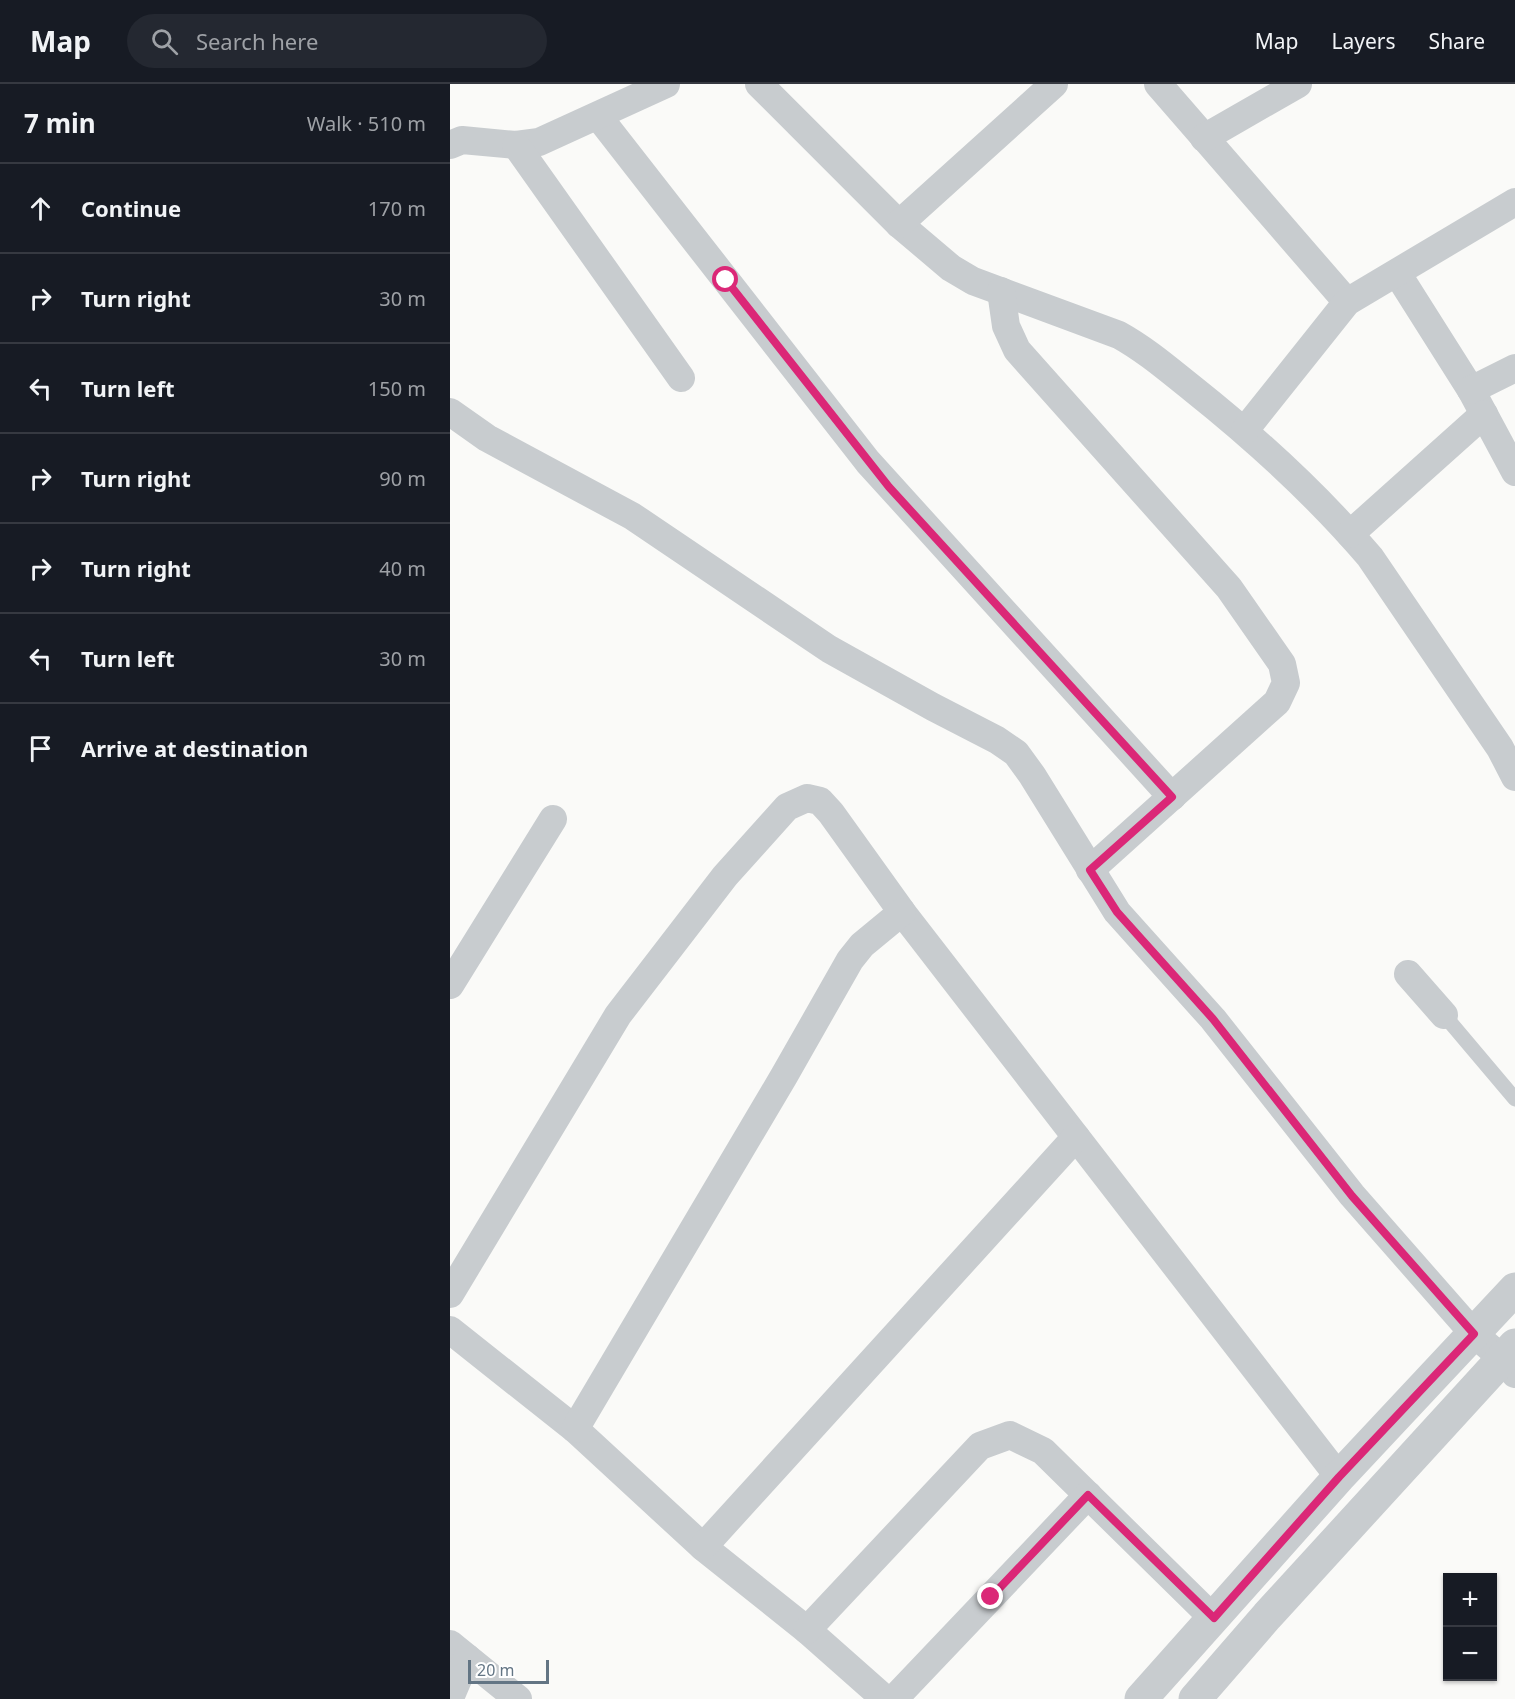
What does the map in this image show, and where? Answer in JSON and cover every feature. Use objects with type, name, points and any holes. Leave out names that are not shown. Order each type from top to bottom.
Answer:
[{"type":"street","points":[[759,84],[899,224],[951,268],[973,281],[1119,335],[1140,347],[1245,430],[1350,534],[1370,557],[1500,748],[1515,777]]},
{"type":"street","points":[[899,224],[1054,84]]},
{"type":"street","points":[[1158,84],[1347,302]]},
{"type":"street","points":[[1204,138],[1298,84]]},
{"type":"street","points":[[450,145],[462,140],[516,145],[539,142],[661,85]]},
{"type":"street","points":[[598,116],[882,479],[1172,797]]},
{"type":"street","points":[[516,145],[681,378]]},
{"type":"street","points":[[1245,430],[1347,302],[1515,202]]},
{"type":"street","points":[[1396,273],[1477,402],[1515,472]]},
{"type":"street","points":[[1001,291],[1006,326],[1017,350],[1229,588],[1282,664],[1286,683],[1277,702],[1090,870]]},
{"type":"street","points":[[1350,534],[1477,402],[1515,368]]},
{"type":"street","points":[[450,412],[487,438],[632,516],[829,649],[998,740],[1016,753],[1117,912],[1213,1019],[1352,1196],[1474,1334],[1511,1360],[1267,1616],[1195,1699]]},
{"type":"street","points":[[450,1294],[618,1015],[725,876],[787,807],[807,798],[820,801],[902,912],[1339,1477]]},
{"type":"street","points":[[450,985],[553,819]]},
{"type":"street","points":[[575,1429],[772,1096],[849,960],[862,945],[902,912]]},
{"type":"street","points":[[1408,974],[1444,1015]]},
{"type":"street","points":[[703,1547],[1076,1137]]},
{"type":"street","points":[[1141,1699],[1339,1477],[1515,1289]]},
{"type":"street","points":[[450,1330],[575,1429],[703,1547],[807,1630],[885,1699]]},
{"type":"street","points":[[807,1630],[980,1446],[1010,1435],[1042,1451],[1214,1618]]},
{"type":"street","points":[[894,1699],[1088,1495]]},
{"type":"street","points":[[450,1698],[459,1651],[518,1699]]},
{"type":"lane","points":[[1444,1015],[1515,1099]]},
{"type":"route","points":[[726,280],[889,487],[1172,797],[1090,870],[1117,912],[1213,1019],[1352,1196],[1474,1334],[1339,1477],[1214,1618],[1088,1495],[991,1597]]}]
